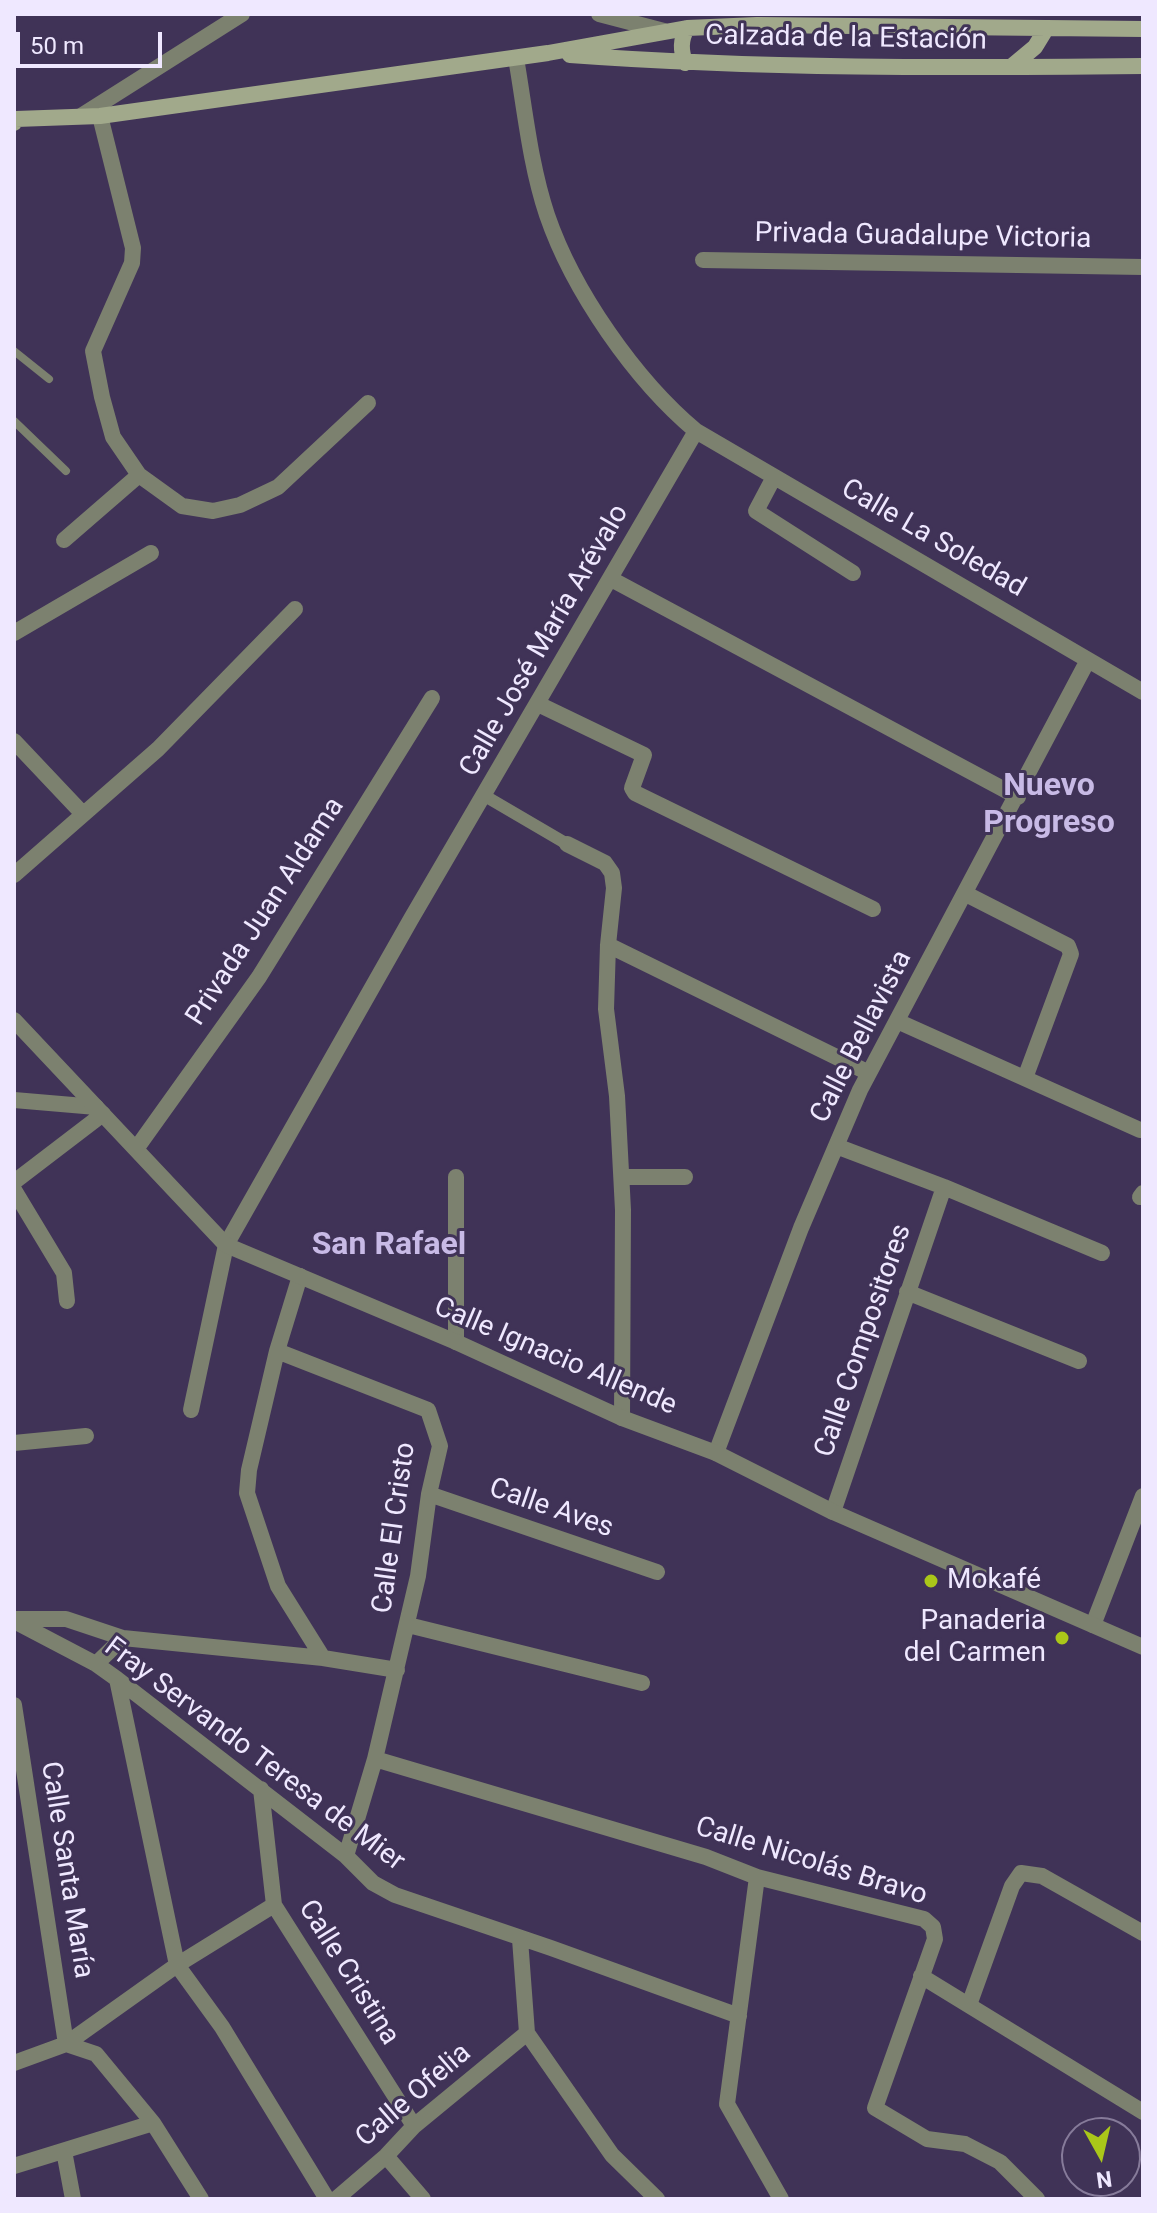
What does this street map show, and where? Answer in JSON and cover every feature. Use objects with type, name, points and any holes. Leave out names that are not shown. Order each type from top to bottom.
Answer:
[{"type":"main road","name":"Calzada de la Estación","points":[[15,120],[100,116],[516,58],[664,31],[757,20],[1047,22],[1143,29]]},
{"type":"main road","points":[[1011,67],[1035,47],[1047,22]]},
{"type":"main road","points":[[685,63],[681,50],[687,28]]},
{"type":"main road","name":"Calzada de la Estación","points":[[548,53],[685,63],[1143,66]]},
{"type":"street","points":[[81,116],[242,14]]},
{"type":"street","points":[[599,14],[664,31]]},
{"type":"street","points":[[516,58],[531,149],[547,215],[573,274],[634,367],[668,407],[696,431]]},
{"type":"street","points":[[100,116],[133,248],[132,263],[93,351],[113,437],[139,475],[182,506],[213,511],[240,505],[278,487],[368,403]]},
{"type":"street","name":"Privada Guadalupe Victoria","points":[[703,260],[1143,267]]},
{"type":"street","name":"Calle La Soledad","points":[[696,431],[1143,692]]},
{"type":"street","name":"Calle José María Arévalo","points":[[191,1410],[226,1245],[411,919],[696,431]]},
{"type":"street","points":[[64,540],[139,475]]},
{"type":"street","points":[[774,477],[756,511],[853,573]]},
{"type":"street","points":[[14,633],[151,553]]},
{"type":"street","points":[[611,579],[1018,797]]},
{"type":"street","points":[[14,875],[158,749],[295,609]]},
{"type":"street","name":"Calle Bellavista","points":[[716,1453],[801,1228],[869,1073],[1088,660]]},
{"type":"street","name":"Privada Juan Aldama","points":[[136,1149],[259,977],[432,698]]},
{"type":"street","points":[[538,704],[644,755],[632,782],[635,793],[873,909]]},
{"type":"street","points":[[14,741],[83,814]]},
{"type":"street","points":[[485,796],[605,863],[612,873],[614,888],[606,1009],[617,1096],[622,1177],[622,1418]]},
{"type":"street","points":[[966,894],[1068,946],[1071,954],[1025,1078]]},
{"type":"street","points":[[608,945],[869,1073]]},
{"type":"street","name":"Calle Ignacio Allende","points":[[14,1020],[226,1245],[456,1342],[622,1418],[716,1453],[833,1512],[1143,1647]]},
{"type":"street","points":[[897,1021],[1140,1130]]},
{"type":"street","points":[[14,1100],[100,1110]]},
{"type":"street","points":[[14,1182],[100,1110]]},
{"type":"street","points":[[836,1146],[1102,1253]]},
{"type":"street","points":[[456,1177],[456,1342]]},
{"type":"street","points":[[622,1177],[685,1177]]},
{"type":"street","name":"Calle Compositores","points":[[833,1512],[944,1187]]},
{"type":"street","points":[[14,1190],[64,1273],[67,1301]]},
{"type":"street","points":[[300,1276],[277,1351],[249,1470],[247,1493],[278,1586],[323,1658]]},
{"type":"street","points":[[907,1292],[1079,1361]]},
{"type":"street","name":"Calle El Cristo","points":[[277,1351],[428,1410],[440,1446],[408,1625],[375,1759],[346,1856]]},
{"type":"street","points":[[14,1443],[86,1436]]},
{"type":"street","name":"Calle Aves","points":[[429,1494],[657,1572]]},
{"type":"street","points":[[1093,1625],[1143,1496]]},
{"type":"street","points":[[14,1620],[66,1619],[123,1638],[323,1658],[397,1670]]},
{"type":"street","name":"Fray Servando Teresa de Mier","points":[[14,1620],[96,1664],[117,1679],[346,1856],[373,1883],[395,1895],[739,2016]]},
{"type":"street","points":[[408,1625],[642,1683]]},
{"type":"street","points":[[96,1664],[123,1638]]},
{"type":"street","points":[[117,1679],[177,1965],[222,2027],[327,2199]]},
{"type":"street","name":"Calle Santa María","points":[[14,1705],[66,2044]]},
{"type":"street","name":"Calle Nicolás Bravo","points":[[375,1759],[706,1857],[757,1877],[924,1919],[933,1927],[935,1939],[875,2108],[927,2139],[965,2144],[1000,2162],[1037,2199]]},
{"type":"street","name":"Calle Cristina","points":[[261,1789],[274,1905],[414,2126]]},
{"type":"street","points":[[969,2005],[1012,1886],[1021,1873],[1042,1876],[1143,1933]]},
{"type":"street","points":[[757,1877],[727,2104],[781,2199]]},
{"type":"street","points":[[14,2063],[66,2044],[177,1965],[274,1905]]},
{"type":"street","points":[[520,1939],[527,2033],[612,2155],[651,2193],[630,2199]]},
{"type":"street","points":[[921,1976],[1143,2112]]},
{"type":"street","name":"Calle Ofelia","points":[[336,2199],[386,2156],[414,2126],[527,2033]]},
{"type":"street","points":[[66,2044],[96,2054],[153,2123],[201,2199]]},
{"type":"street","points":[[14,2166],[153,2123]]},
{"type":"street","points":[[64,2151],[73,2199]]},
{"type":"street","points":[[386,2156],[423,2199]]},
{"type":"lane","points":[[14,351],[49,379]]},
{"type":"lane","points":[[14,421],[66,471]]},
{"type":"place","name":"Mokafé","points":[[931,1581]]},
{"type":"place","name":"Panaderia del Carmen","points":[[1062,1638]]},
{"type":"district","name":"Nuevo Progreso","points":[[1049,806]]},
{"type":"district","name":"San Rafael","points":[[389,1246]]}]
